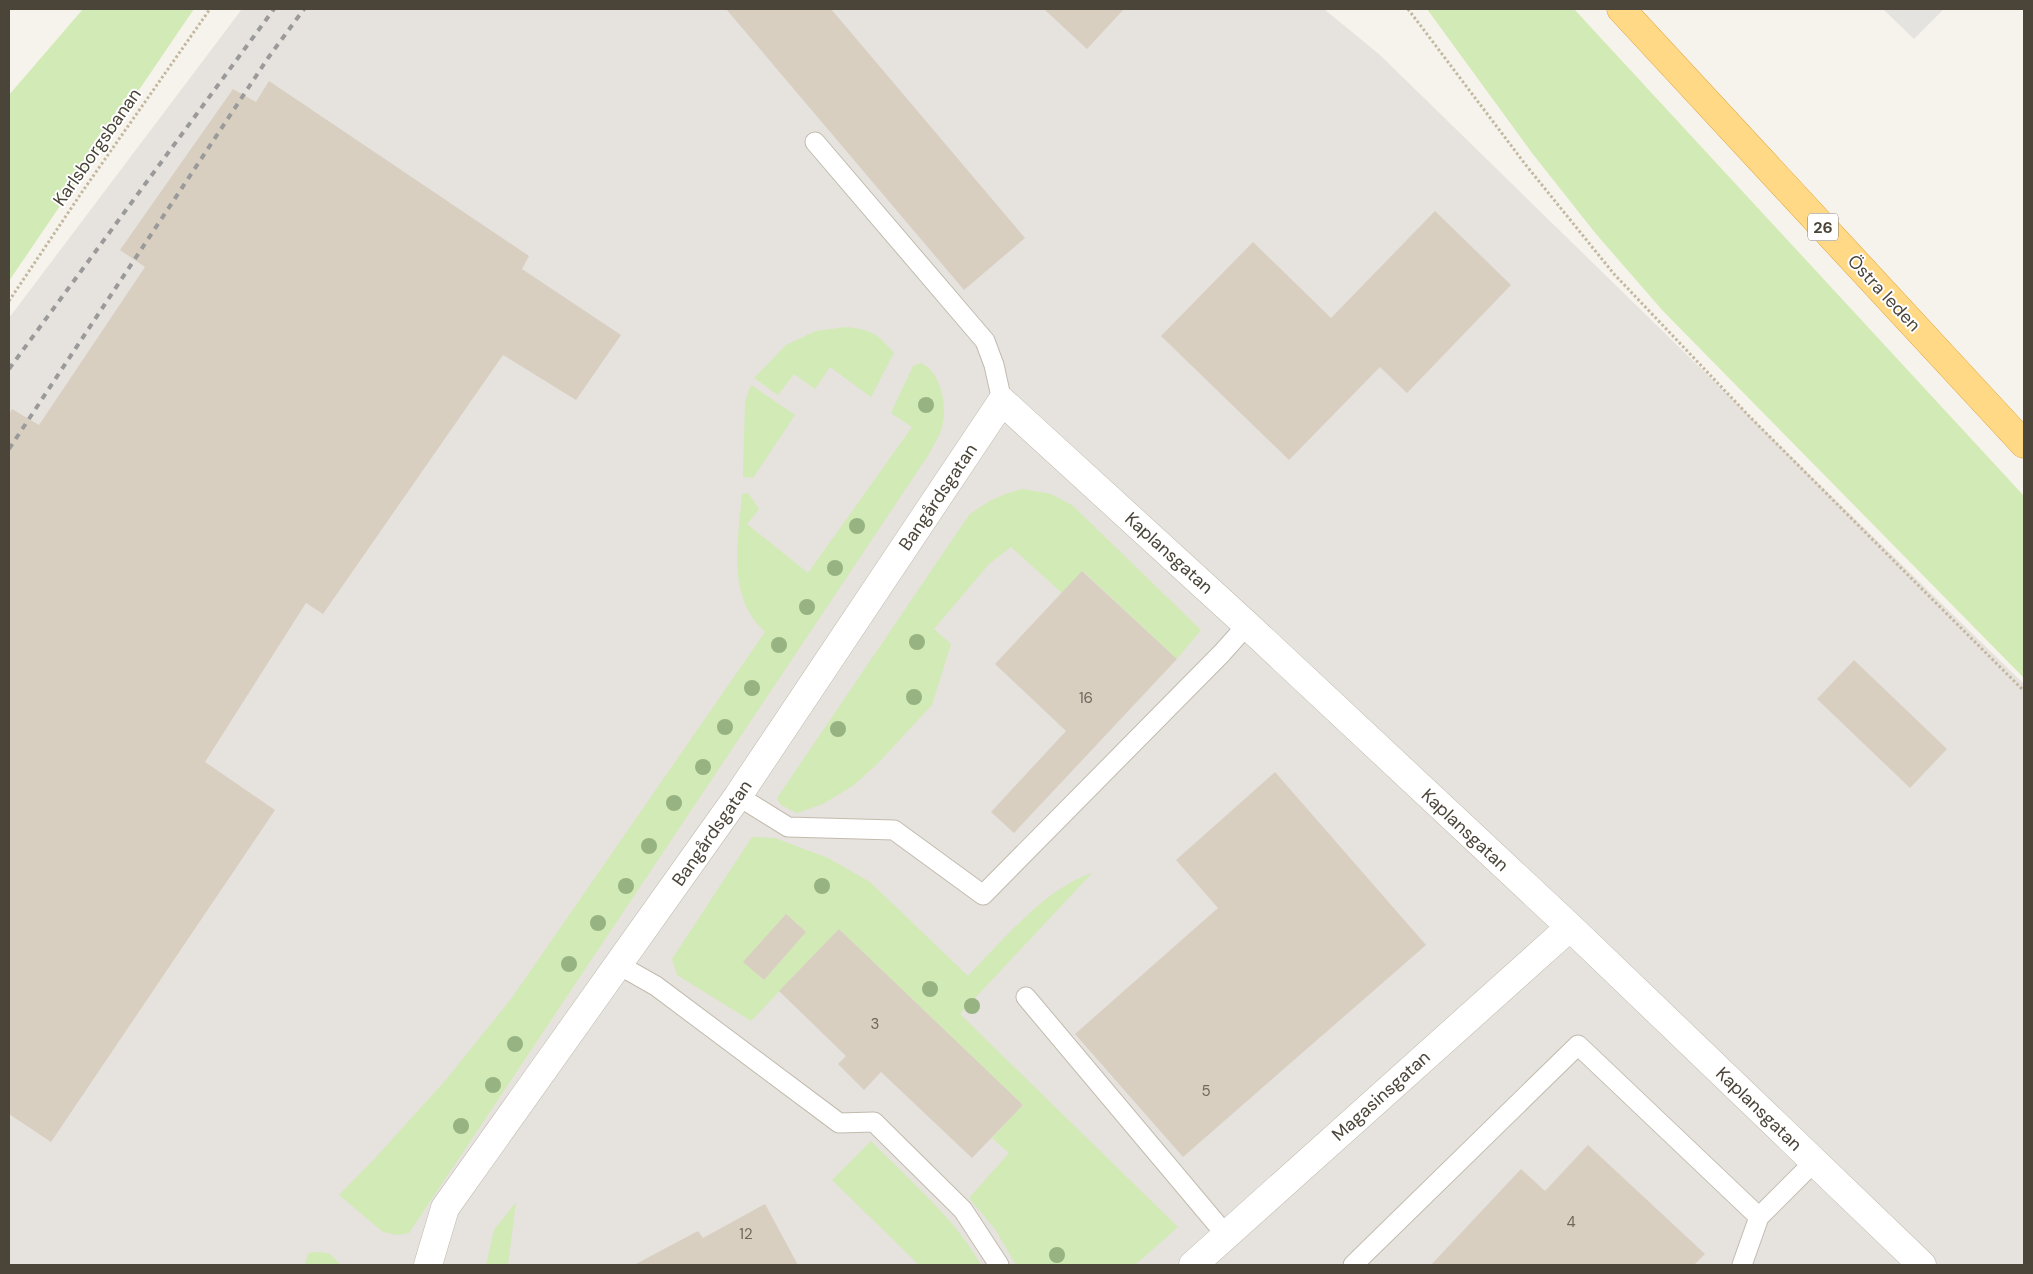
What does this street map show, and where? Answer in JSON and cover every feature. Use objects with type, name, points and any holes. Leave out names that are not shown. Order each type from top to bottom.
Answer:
[{"type":"highway","name":"Östra leden","points":[[1621,9],[2024,444]]},
{"type":"street","name":"Kaplansgatan","points":[[1002,401],[1247,625],[1570,927],[1922,1265]]},
{"type":"street","name":"Bangårdsgatan","points":[[428,1265],[445,1208],[738,796],[1002,401]]},
{"type":"street","name":"Magasinsgatan","points":[[1193,1265],[1570,927]]},
{"type":"lane","points":[[815,142],[986,342],[994,365],[1002,401]]},
{"type":"lane","points":[[738,796],[788,827],[894,830],[983,896],[1222,653],[1247,625]]},
{"type":"lane","points":[[619,964],[656,986],[838,1123],[874,1122],[963,1210],[999,1265]]},
{"type":"lane","points":[[1026,997],[1226,1235]]},
{"type":"lane","points":[[1353,1265],[1578,1046],[1759,1217]]},
{"type":"lane","points":[[1742,1265],[1759,1217],[1814,1162]]},
{"type":"path","name":"Karlsborgsbanan","points":[[9,301],[87,184],[210,9]]},
{"type":"path","points":[[1408,9],[1525,164],[1614,274],[1750,417],[2024,690]]},
{"type":"shaded area","points":[[242,9],[1324,9],[1380,55],[2024,684],[2024,1265],[9,1265],[9,318]]},
{"type":"shaded area","points":[[1883,9],[1944,9],[1914,39]]},
{"type":"green space","points":[[83,9],[194,9],[9,281],[9,95]]},
{"type":"green space","points":[[1427,9],[1574,9],[2024,496],[2024,678],[1663,311],[1596,234],[1532,153]]},
{"type":"green space","points":[[846,327],[868,331],[883,341],[894,353],[871,397],[830,367],[815,389],[794,374],[778,395],[754,378],[786,345],[816,331]]},
{"type":"green space","points":[[921,363],[935,375],[944,404],[943,424],[929,454],[409,1233],[397,1235],[383,1232],[339,1195],[444,1082],[511,999],[765,632],[753,618],[744,602],[737,568],[742,494],[748,493],[759,509],[747,524],[808,573],[912,427],[891,413],[913,366]]},
{"type":"green space","points":[[751,385],[795,415],[753,478],[743,477],[745,402]]},
{"type":"green space","points":[[1023,489],[1051,494],[1072,505],[1201,630],[1177,659],[1083,571],[1062,593],[1011,547],[989,564],[934,629],[951,644],[932,705],[878,763],[854,785],[823,804],[797,813],[781,805],[777,798],[969,515],[994,499]]},
{"type":"green space","points":[[752,837],[775,838],[828,858],[870,882],[968,976],[1010,932],[1042,903],[1058,890],[1092,873],[960,1014],[1178,1227],[1135,1265],[1016,1265],[995,1229],[969,1198],[1009,1153],[992,1138],[1023,1105],[839,929],[751,1021],[677,975],[672,959]],"holes":[[[786,914],[806,932],[764,980],[744,962]]]},
{"type":"green space","points":[[871,1141],[944,1215],[970,1247],[981,1265],[919,1265],[832,1180]]},
{"type":"green space","points":[[516,1202],[508,1265],[486,1265],[494,1230]]},
{"type":"green space","points":[[308,1253],[330,1254],[341,1265],[305,1265]]},
{"type":"building","points":[[726,9],[831,9],[1025,238],[964,290]]},
{"type":"building","points":[[1044,9],[1124,9],[1087,49]]},
{"type":"building","points":[[269,81],[529,256],[522,269],[621,335],[576,400],[503,355],[323,614],[306,603],[205,762],[275,810],[51,1142],[9,1114],[9,414],[12,409],[39,425],[145,267],[120,250],[233,89],[256,102]]},
{"type":"building","points":[[1435,211],[1511,285],[1407,393],[1380,367],[1289,460],[1161,336],[1253,242],[1331,318]]},
{"type":"building","points":[[1082,571],[1177,659],[1014,833],[991,812],[1066,731],[995,664]]},
{"type":"building","points":[[1854,660],[1947,749],[1910,788],[1817,699]]},
{"type":"building","points":[[1275,772],[1426,945],[1183,1157],[1075,1034],[1218,908],[1176,860]]},
{"type":"building","points":[[786,914],[806,932],[764,980],[743,962]]},
{"type":"building","points":[[839,929],[1023,1105],[972,1158],[881,1072],[864,1090],[838,1064],[846,1056],[779,991]]},
{"type":"building","points":[[1588,1145],[1705,1254],[1694,1265],[1431,1265],[1521,1169],[1545,1191]]},
{"type":"building","points":[[765,1204],[798,1265],[634,1265],[698,1231],[703,1238]]},
{"type":"railway","points":[[9,369],[274,9]]},
{"type":"railway","points":[[9,449],[268,58],[304,9]]}]
